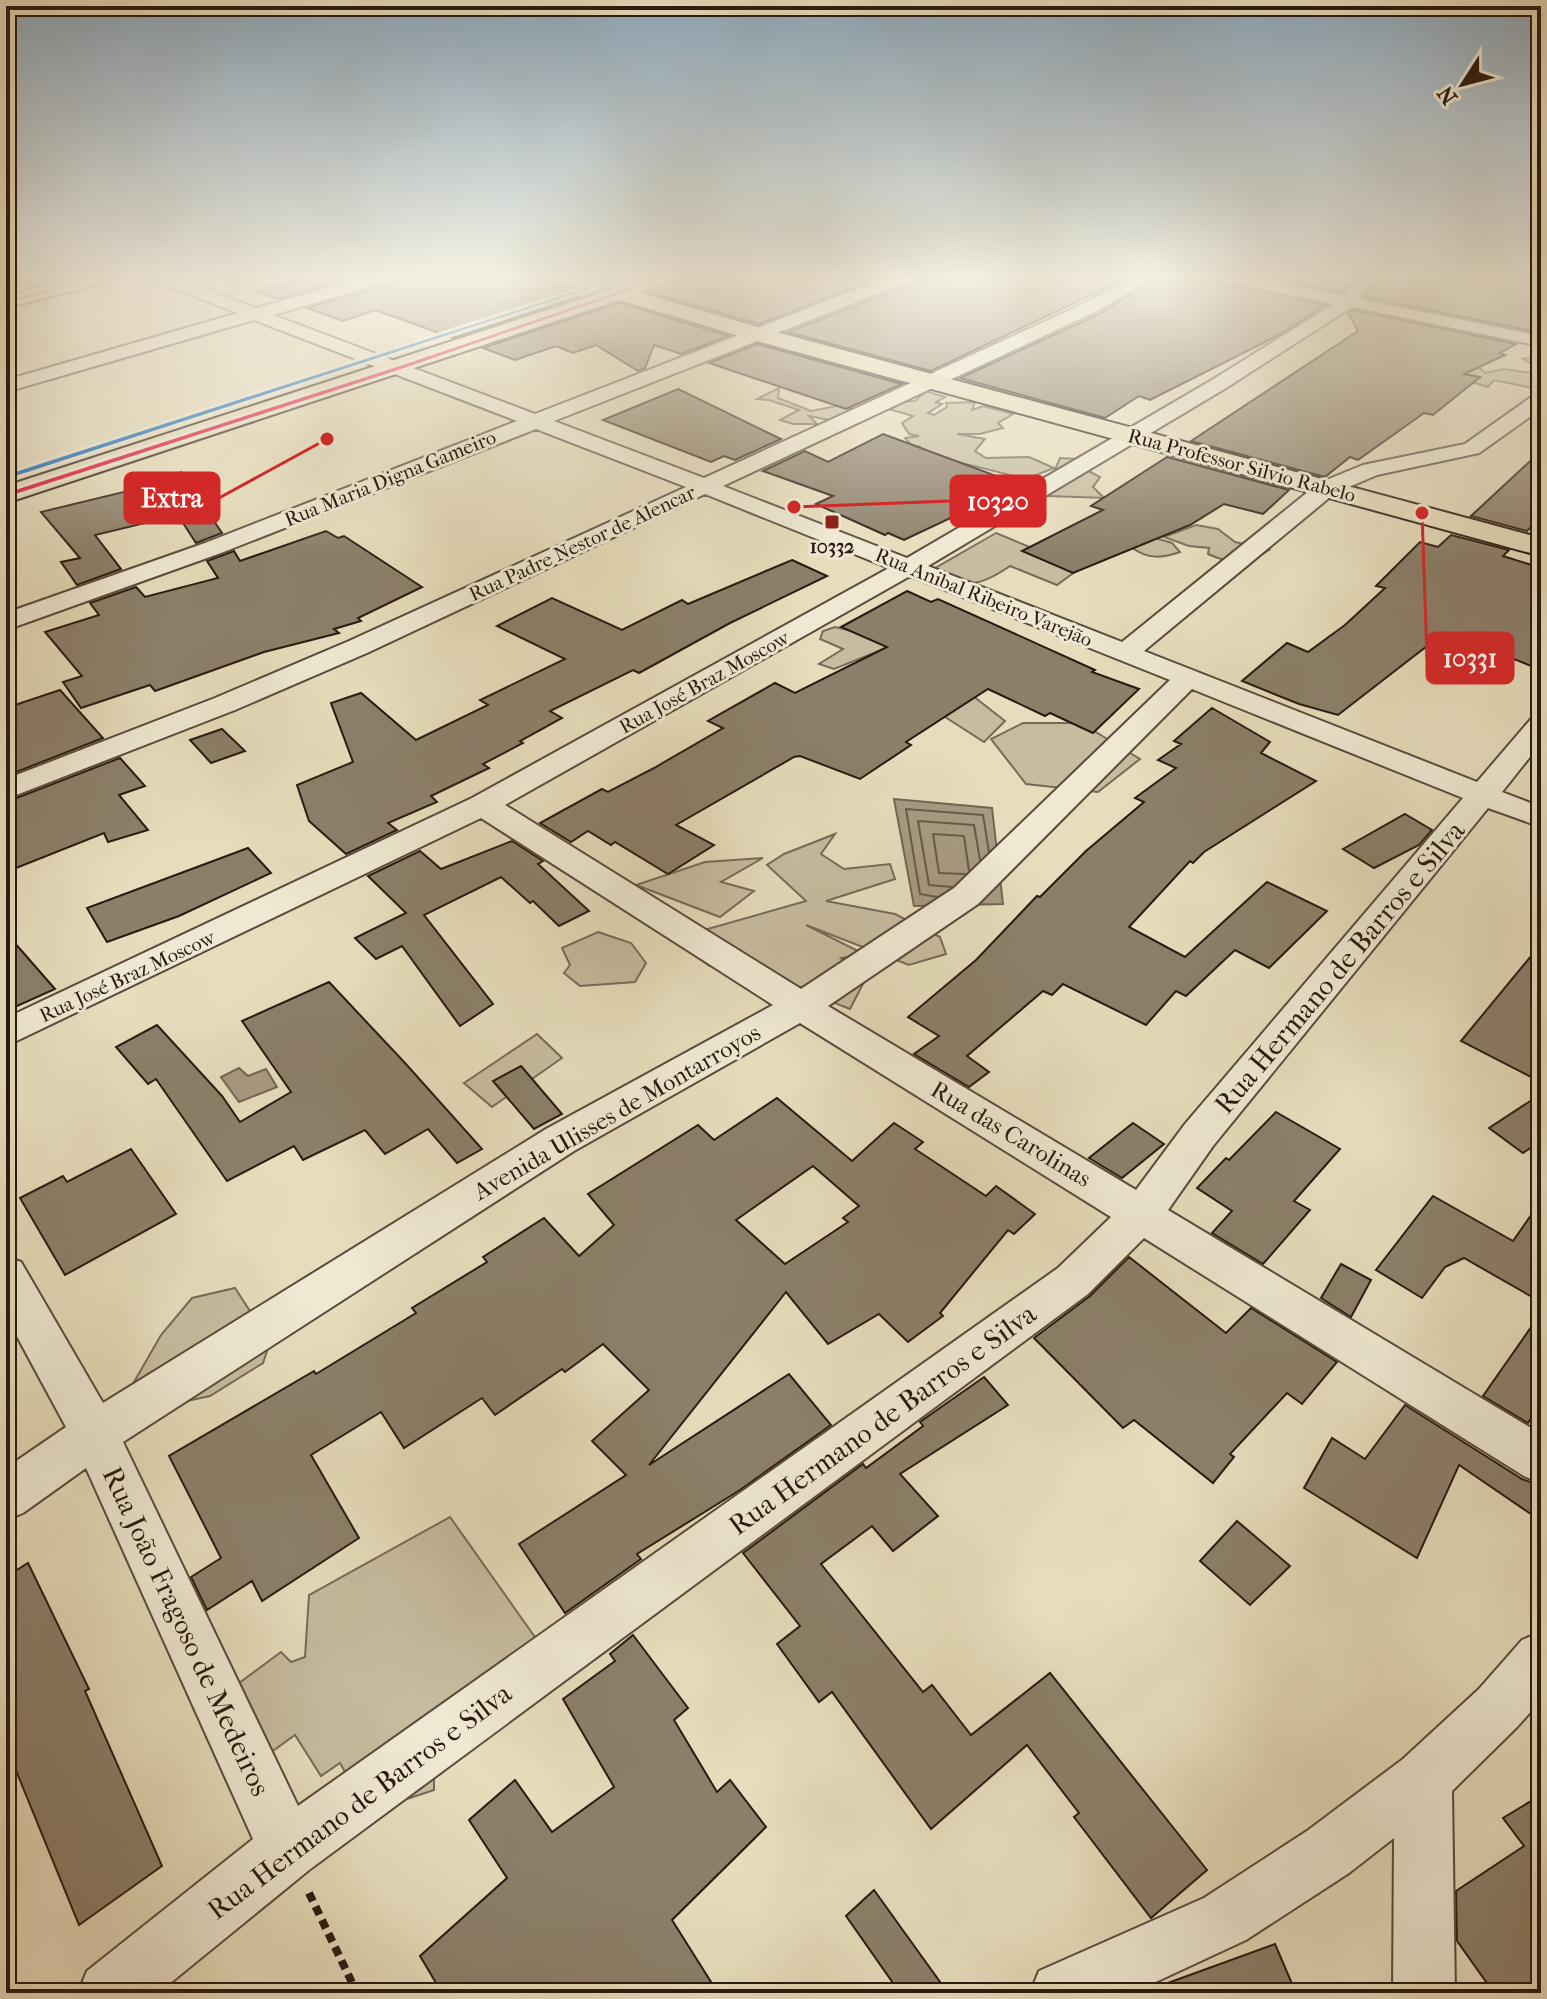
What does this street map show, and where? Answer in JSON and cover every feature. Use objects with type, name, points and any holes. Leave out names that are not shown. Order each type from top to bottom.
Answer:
[{"type":"main road","points":[[6,477],[344,369]]},
{"type":"main road","points":[[6,495],[395,369]]},
{"type":"main road","name":"Rua Professor Silvio Rabelo","points":[[888,369],[1541,547]]},
{"type":"street","points":[[6,386],[63,369]]},
{"type":"street","name":"Rua Anibal Ribeiro Varejão","points":[[402,369],[1541,818]]},
{"type":"street","name":"Rua Maria Digna Gameiro","points":[[6,622],[213,548],[449,441],[534,421],[667,369]]},
{"type":"street","name":"Rua Padre Nestor de Alencar","points":[[6,790],[225,704],[344,653],[957,369]]},
{"type":"street","name":"Rua José Braz Moscow","points":[[6,1033],[483,805],[909,567],[1242,369]]},
{"type":"street","points":[[1125,653],[1327,488],[1371,470],[1472,449],[1541,399]]},
{"type":"street","name":"Avenida Ulisses de Montarroyos","points":[[6,1496],[95,1434],[560,1140],[801,1006],[899,943],[966,896],[1188,678]]},
{"type":"street","name":"Rua Hermano de Barros e Silva","points":[[109,1993],[288,1849],[1073,1281],[1142,1214],[1199,1135],[1541,725]]},
{"type":"street","name":"Rua das Carolinas","points":[[483,805],[801,1006],[1541,1460]]},
{"type":"street","name":"Rua João Fragoso de Medeiros","points":[[6,1275],[95,1434],[288,1849]]},
{"type":"street","points":[[1061,1993],[1225,1919],[1328,1852],[1423,1779],[1498,1708],[1541,1659]]},
{"type":"street","points":[[1423,1779],[1424,1993]]},
{"type":"path","points":[[288,1849],[357,1993]]},
{"type":"shaded area","points":[[1432,369],[1481,369],[1485,373],[1506,369],[1532,373],[1534,369],[1541,369],[1541,390],[1494,380],[1488,387]]},
{"type":"shaded area","points":[[779,388],[778,398],[811,411],[841,405],[857,410],[834,421],[809,416],[817,424],[793,424],[780,420],[799,410],[757,399]]},
{"type":"shaded area","points":[[926,391],[945,397],[936,402],[942,404],[928,413],[934,415],[947,407],[946,403],[975,402],[972,410],[983,406],[1013,414],[998,423],[1003,428],[980,434],[957,434],[985,439],[975,451],[986,458],[1029,457],[1054,468],[1026,479],[902,448],[921,447],[911,445],[905,438],[919,436],[909,434],[902,423],[913,416],[885,408],[895,402],[915,401]]},
{"type":"shaded area","points":[[1060,458],[1078,459],[1083,468],[1100,477],[1093,487],[1104,498],[1048,496],[1029,487],[1037,478],[1051,479]]},
{"type":"shaded area","points":[[1196,525],[1218,529],[1235,542],[1269,550],[1246,561],[1232,562],[1208,554],[1209,548],[1189,546],[1164,537]]},
{"type":"shaded area","points":[[1132,531],[1172,543],[1180,552],[1156,557],[1136,551],[1123,541]]},
{"type":"shaded area","points":[[996,533],[1080,568],[1057,585],[1010,566],[988,579],[972,583],[930,571]]},
{"type":"shaded area","points":[[835,627],[894,645],[834,669],[819,664],[843,649],[820,639],[823,631]]},
{"type":"shaded area","points":[[959,685],[1005,721],[984,742],[928,706]]},
{"type":"shaded area","points":[[1023,723],[1081,723],[1140,759],[1098,792],[1026,784],[991,739]]},
{"type":"shaded area","points":[[835,834],[821,854],[844,869],[890,864],[895,879],[826,901],[895,914],[940,937],[946,954],[909,965],[806,925],[864,954],[841,958],[866,978],[850,1009],[794,987],[743,980],[708,965],[676,938],[806,901],[767,865],[784,854]]},
{"type":"shaded area","points":[[763,858],[721,882],[754,891],[720,917],[636,885],[705,862]]},
{"type":"shaded area","points":[[598,932],[631,943],[646,963],[635,982],[580,986],[564,973],[570,965],[562,948]]},
{"type":"shaded area","points":[[537,1034],[562,1058],[492,1107],[464,1083]]},
{"type":"shaded area","points":[[235,1288],[270,1342],[263,1363],[210,1396],[178,1403],[130,1389],[161,1335],[192,1298]]},
{"type":"shaded area","points":[[450,1517],[537,1640],[434,1725],[434,1790],[368,1812],[340,1763],[321,1776],[295,1735],[266,1756],[235,1686],[281,1652],[291,1662],[305,1657],[309,1595]]},
{"type":"water","points":[[894,799],[992,808],[1003,904],[914,906]]},
{"type":"water","points":[[239,1068],[248,1076],[266,1069],[277,1087],[239,1102],[221,1077]]},
{"type":"building","points":[[728,369],[849,369],[902,384],[846,409]]},
{"type":"building","points":[[979,369],[1211,369],[1150,400],[1139,396],[1105,418],[960,378]]},
{"type":"building","points":[[1300,369],[1474,369],[1464,374],[1480,377],[1433,415],[1424,413],[1358,460],[1350,457],[1325,477],[1191,441]]},
{"type":"building","points":[[678,389],[781,439],[735,460],[724,456],[711,462],[603,420]]},
{"type":"building","points":[[883,434],[1018,484],[963,517],[961,513],[904,540],[888,533],[885,535],[816,504],[833,496],[763,471],[805,451],[828,462]]},
{"type":"building","points":[[1541,451],[1541,517],[1527,531],[1471,516]]},
{"type":"building","points":[[1167,457],[1289,490],[1263,514],[1224,504],[1190,525],[1073,573],[1022,551],[1103,510],[1091,506]]},
{"type":"building","points":[[181,472],[222,533],[196,543],[159,486]]},
{"type":"building","points":[[140,488],[166,518],[95,535],[121,569],[77,585],[61,562],[80,558],[41,512]]},
{"type":"building","points":[[326,531],[338,538],[344,536],[422,587],[358,618],[361,621],[334,629],[339,633],[264,652],[155,691],[150,685],[81,708],[63,682],[82,676],[45,632],[99,615],[90,603],[136,587],[145,597],[218,578],[207,561],[234,551],[240,561]]},
{"type":"building","points":[[1451,535],[1509,550],[1503,556],[1541,568],[1541,670],[1467,640],[1450,651],[1431,643],[1338,715],[1299,704],[1242,681],[1287,643],[1308,652],[1345,625],[1385,588],[1376,586],[1420,542],[1438,547]]},
{"type":"building","points":[[792,560],[827,576],[730,623],[639,673],[633,670],[550,711],[562,718],[483,764],[489,768],[431,796],[437,802],[388,823],[397,830],[346,854],[309,821],[297,785],[353,762],[331,703],[361,693],[416,740],[488,705],[480,700],[565,659],[497,626],[552,598],[622,630],[682,600],[688,604]]},
{"type":"building","points":[[907,591],[931,602],[938,599],[1095,670],[1092,672],[1139,689],[1093,733],[1050,713],[1045,716],[988,689],[906,742],[911,745],[860,779],[800,756],[794,757],[676,825],[714,845],[668,874],[615,842],[611,845],[588,831],[571,842],[540,823],[602,789],[608,792],[723,728],[708,721],[775,683],[795,693],[887,647],[841,627]]},
{"type":"building","points":[[60,690],[103,738],[6,776],[6,708]]},
{"type":"building","points":[[1212,708],[1270,742],[1261,753],[1316,781],[1204,852],[1193,863],[1190,861],[1129,927],[1185,957],[1267,882],[1327,911],[1269,968],[1235,950],[1186,996],[1176,991],[1146,1025],[1063,984],[1052,995],[1043,991],[967,1056],[989,1072],[969,1087],[914,1054],[939,1036],[908,1017],[976,960],[1037,896],[1040,897],[1086,851],[1144,802],[1135,798],[1176,768],[1158,760],[1181,744],[1174,741]]},
{"type":"building","points":[[222,729],[245,751],[211,763],[190,740]]},
{"type":"building","points":[[120,758],[145,786],[119,795],[148,830],[108,842],[104,833],[6,872],[6,802]]},
{"type":"building","points":[[1405,814],[1432,830],[1419,845],[1374,868],[1343,849]]},
{"type":"building","points":[[512,841],[543,861],[538,864],[589,911],[559,926],[501,877],[424,915],[493,1004],[460,1026],[402,946],[376,959],[355,938],[406,913],[368,876],[420,851],[441,869]]},
{"type":"building","points":[[248,848],[271,873],[179,916],[107,942],[87,908]]},
{"type":"building","points":[[6,933],[55,989],[6,1011]]},
{"type":"building","points":[[1541,944],[1541,1082],[1461,1041]]},
{"type":"building","points":[[329,982],[482,1149],[457,1163],[428,1129],[385,1154],[365,1130],[303,1160],[294,1146],[227,1181],[156,1079],[148,1084],[116,1047],[157,1025],[222,1096],[240,1122],[291,1092],[242,1021]]},
{"type":"building","points":[[521,1066],[562,1114],[534,1129],[493,1081]]},
{"type":"building","points":[[1541,1094],[1541,1141],[1523,1153],[1489,1128]]},
{"type":"building","points":[[777,1098],[852,1161],[894,1123],[923,1142],[915,1149],[986,1196],[996,1186],[1035,1214],[1014,1234],[1008,1230],[940,1313],[943,1316],[908,1342],[879,1314],[828,1344],[786,1292],[649,1465],[789,1374],[831,1425],[740,1490],[637,1554],[641,1559],[565,1613],[519,1544],[626,1475],[592,1441],[649,1390],[603,1344],[565,1372],[562,1369],[495,1415],[482,1398],[404,1448],[381,1412],[311,1455],[359,1538],[262,1601],[252,1581],[207,1610],[191,1577],[221,1558],[169,1456],[314,1371],[316,1374],[416,1313],[412,1308],[487,1262],[483,1257],[544,1218],[579,1256],[614,1225],[588,1194],[698,1125],[714,1140]],"holes":[[[813,1166],[859,1206],[843,1218],[848,1222],[785,1264],[736,1220]]]},
{"type":"building","points":[[1276,1112],[1340,1149],[1294,1201],[1310,1210],[1263,1264],[1212,1233],[1232,1211],[1197,1188]]},
{"type":"building","points":[[1133,1123],[1164,1144],[1122,1178],[1089,1158]]},
{"type":"building","points":[[131,1149],[176,1214],[65,1275],[20,1198],[63,1176],[67,1182]]},
{"type":"building","points":[[1433,1196],[1513,1241],[1541,1201],[1541,1302],[1464,1258],[1445,1267],[1422,1298],[1376,1270]]},
{"type":"building","points":[[1129,1257],[1226,1333],[1251,1308],[1337,1362],[1302,1404],[1287,1393],[1230,1454],[1234,1457],[1213,1483],[1134,1420],[1123,1428],[1034,1338],[1090,1296]]},
{"type":"building","points":[[1341,1264],[1371,1280],[1351,1317],[1321,1298]]},
{"type":"building","points":[[1541,1313],[1541,1402],[1528,1423],[1483,1396]]},
{"type":"building","points":[[984,1377],[1008,1405],[900,1474],[938,1516],[893,1551],[872,1526],[821,1564],[923,1692],[932,1685],[971,1735],[1050,1673],[1207,1870],[1151,1918],[1074,1817],[1079,1813],[1027,1745],[931,1829],[832,1692],[819,1702],[777,1644],[800,1626],[743,1553],[863,1464],[866,1468],[923,1426],[920,1422]]},
{"type":"building","points":[[1405,1405],[1522,1479],[1541,1486],[1541,1521],[1459,1465],[1417,1558],[1304,1488],[1332,1438],[1365,1459]]},
{"type":"building","points":[[1237,1521],[1290,1566],[1250,1605],[1200,1561]]},
{"type":"building","points":[[28,1563],[89,1689],[85,1691],[162,1866],[79,1925],[6,1746],[6,1577]]},
{"type":"building","points":[[633,1635],[688,1708],[674,1720],[717,1792],[730,1780],[766,1827],[672,1920],[718,1993],[442,1993],[420,1956],[507,1878],[469,1820],[515,1780],[552,1832],[614,1787],[563,1699],[615,1661],[610,1654]]},
{"type":"building","points":[[1541,1795],[1541,1993],[1494,1993],[1457,1941],[1456,1891],[1524,1846],[1503,1818]]},
{"type":"building","points":[[874,1890],[948,1993],[900,1993],[846,1916]]},
{"type":"building","points":[[1275,1944],[1296,1993],[1154,1993],[1154,1988]]},
{"type":"transit line","points":[[6,477],[339,369]]},
{"type":"transit line","points":[[6,495],[395,369]]},
{"type":"place","name":"Extra","points":[[327,439]]},
{"type":"place","name":"10320","points":[[794,507]]},
{"type":"place","name":"10331","points":[[1422,513]]},
{"type":"place","name":"10332","points":[[832,522]]}]
